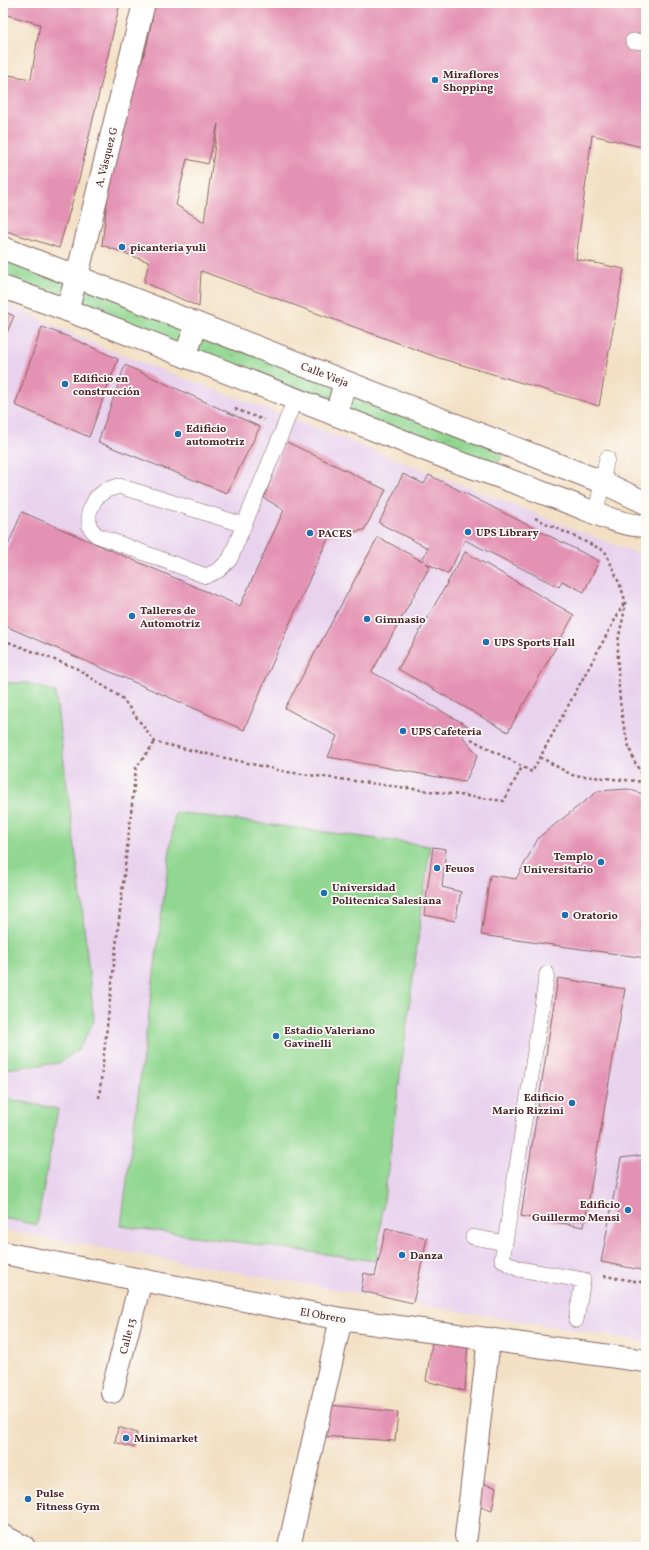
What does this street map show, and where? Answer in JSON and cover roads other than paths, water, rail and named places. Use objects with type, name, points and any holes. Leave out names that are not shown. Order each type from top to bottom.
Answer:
[{"type":"street","name":"A. Vásquez G","points":[[67,310],[77,276],[144,3]]},
{"type":"street","name":"Calle Vieja","points":[[3,248],[602,482],[646,503]]},
{"type":"street","points":[[3,287],[67,310],[336,415],[596,513],[634,526],[646,526]]},
{"type":"street","points":[[185,356],[196,324]]},
{"type":"street","points":[[336,415],[345,382]]},
{"type":"street","name":"El Obrero","points":[[3,1253],[341,1319],[646,1361]]},
{"type":"street","name":"Calle 13","points":[[112,1392],[141,1280]]},
{"type":"street","points":[[288,1547],[341,1319]]},
{"type":"street","points":[[466,1536],[489,1339]]},
{"type":"street","points":[[3,1536],[24,1547]]},
{"type":"lane","points":[[244,525],[119,486],[106,490],[96,498],[89,512],[89,526],[96,535],[206,576],[219,570],[230,559],[284,428],[295,399]]},
{"type":"lane","points":[[596,513],[607,458]]},
{"type":"lane","points":[[547,974],[502,1259],[519,1269],[583,1280],[576,1320]]},
{"type":"lane","points":[[473,1237],[505,1242]]},
{"type":"place","name":"Miraflores Shopping","points":[[435,80]]},
{"type":"place","name":"picanteria yuli","points":[[122,247]]},
{"type":"place","name":"Edificio en construcción","points":[[65,384]]},
{"type":"place","name":"Edificio automotriz","points":[[178,434]]},
{"type":"place","name":"UPS Library","points":[[468,532]]},
{"type":"place","name":"PACES","points":[[310,533]]},
{"type":"place","name":"Talleres de Automotriz","points":[[132,616]]},
{"type":"place","name":"Gimnasio","points":[[367,619]]},
{"type":"place","name":"UPS Sports Hall","points":[[486,642]]},
{"type":"place","name":"UPS Cafeteria","points":[[403,731]]},
{"type":"place","name":"Templo Universitario","points":[[601,862]]},
{"type":"place","name":"Feuos","points":[[437,868]]},
{"type":"place","name":"Universidad Politecnica Salesiana","points":[[324,893]]},
{"type":"place","name":"Oratorio","points":[[565,915]]},
{"type":"place","name":"Estadio Valeriano Gavinelli","points":[[276,1036]]},
{"type":"place","name":"Edificio Mario Rizzini","points":[[572,1103]]},
{"type":"place","name":"Edificio Guillermo Mensi","points":[[628,1210]]},
{"type":"place","name":"Danza","points":[[402,1255]]},
{"type":"place","name":"Minimarket","points":[[126,1438]]},
{"type":"place","name":"Pulse Fitness Gym","points":[[28,1499]]}]
